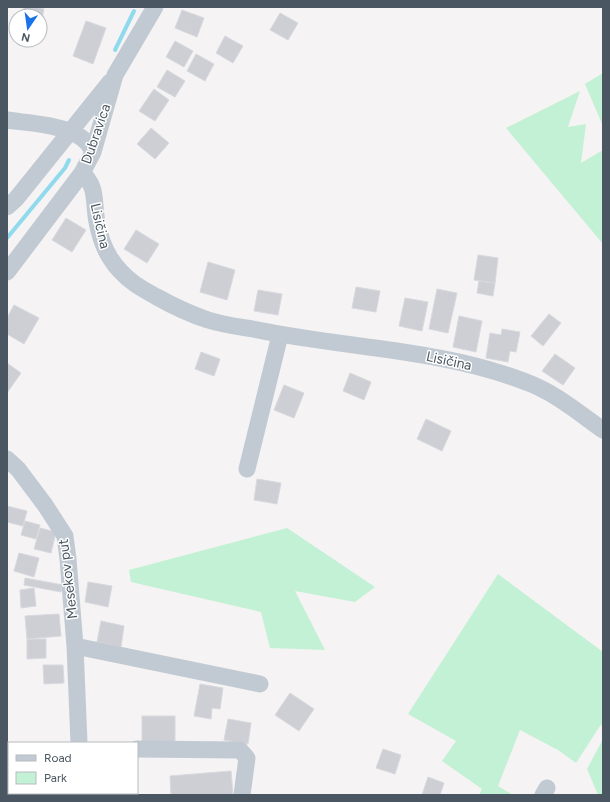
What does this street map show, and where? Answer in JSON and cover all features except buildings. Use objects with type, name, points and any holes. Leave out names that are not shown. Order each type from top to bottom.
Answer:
[{"type":"street","name":"Dubravica","points":[[7,272],[82,173],[93,152],[115,75],[155,7]]},
{"type":"street","points":[[7,207],[16,199],[115,75]]},
{"type":"street","points":[[7,120],[54,127],[70,132],[86,141],[93,152]]},
{"type":"street","name":"Lisičina","points":[[82,173],[89,179],[92,186],[96,221],[107,254],[120,272],[136,285],[177,308],[209,321],[280,335],[435,358],[492,370],[527,382],[556,398],[603,430]]},
{"type":"street","points":[[247,469],[280,335]]},
{"type":"street","name":"Mesekov put","points":[[7,459],[18,469],[65,536],[75,646],[79,742]]},
{"type":"street","points":[[75,646],[260,684]]},
{"type":"street","points":[[138,749],[240,750],[248,758],[242,795]]},
{"type":"green space","points":[[603,73],[603,126],[585,84]]},
{"type":"green space","points":[[580,91],[568,127],[586,124],[581,163],[603,150],[603,244],[506,128]]},
{"type":"green space","points":[[287,528],[375,587],[355,602],[295,591],[325,650],[270,648],[261,612],[131,582],[129,570]]},
{"type":"green space","points":[[498,574],[603,652],[603,724],[600,726],[576,763],[558,750],[520,730],[498,786],[513,795],[479,795],[482,789],[442,761],[456,741],[408,714]]},
{"type":"green space","points":[[603,739],[603,795],[598,795],[587,769]]},
{"type":"waterway","name":"Dubravica","points":[[115,50],[134,11]]},
{"type":"waterway","name":"Dubravica","points":[[7,238],[65,168],[69,160]]}]
